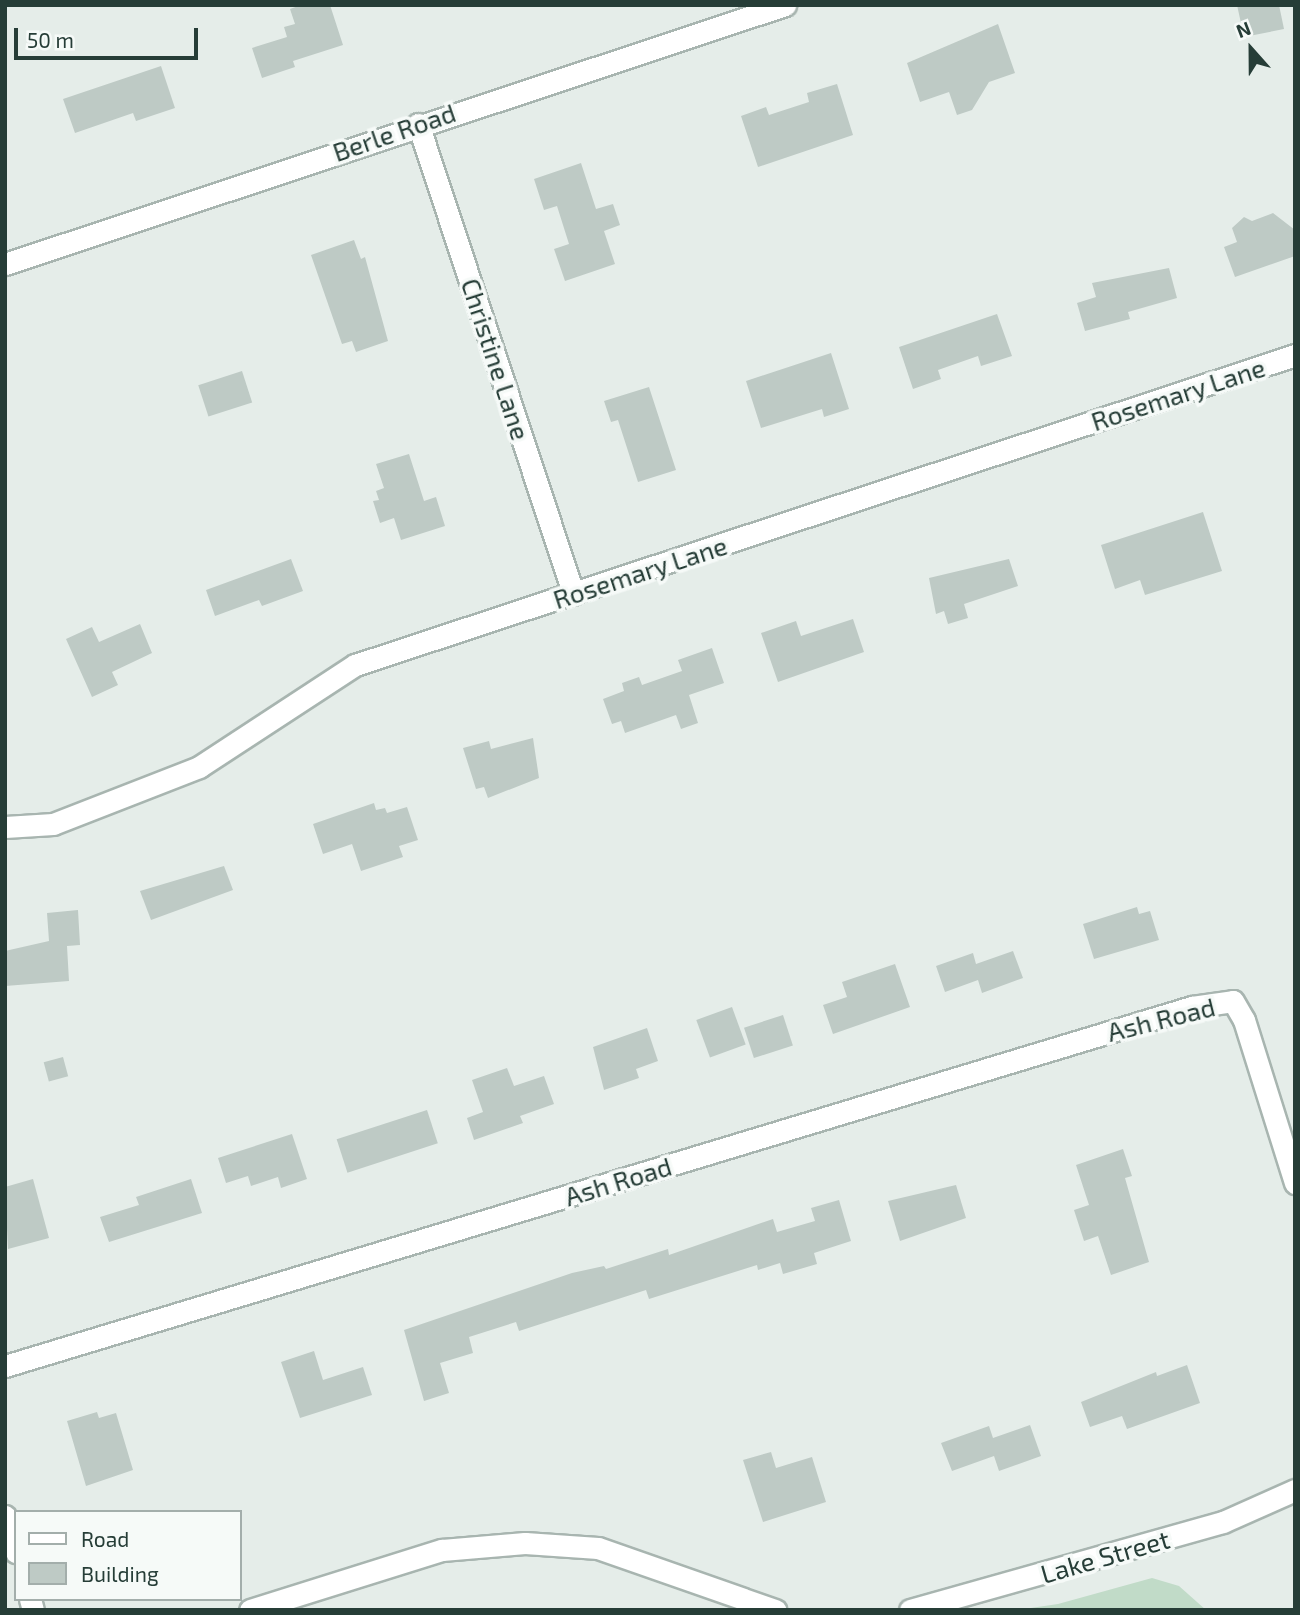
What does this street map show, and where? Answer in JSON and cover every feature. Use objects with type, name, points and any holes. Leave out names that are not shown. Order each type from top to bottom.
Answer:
[{"type":"street","name":"Berle Road","points":[[5,264],[418,124],[785,5]]},
{"type":"street","name":"Christine Lane","points":[[418,124],[573,594]]},
{"type":"street","name":"Rosemary Lane","points":[[5,827],[53,824],[128,797],[199,767],[355,665],[1295,355]]},
{"type":"street","name":"Ash Road","points":[[5,1366],[1192,1007],[1233,1002],[1244,1020],[1295,1183]]},
{"type":"street","name":"Lake Street","points":[[910,1610],[1223,1522],[1295,1490]]},
{"type":"street","points":[[5,1516],[14,1545]]},
{"type":"street","points":[[250,1610],[442,1549],[525,1543],[598,1548],[775,1610]]},
{"type":"green space","points":[[1152,1578],[1179,1586],[1206,1610],[1017,1610],[1058,1604]]},
{"type":"building","points":[[301,5],[330,5],[343,45],[293,61],[295,67],[262,78],[252,48],[287,37],[284,27],[295,24],[290,9]]},
{"type":"building","points":[[1237,5],[1279,5],[1284,29],[1244,37]]},
{"type":"building","points":[[998,24],[1015,73],[989,82],[972,110],[957,115],[949,92],[920,102],[907,63]]},
{"type":"building","points":[[161,66],[175,108],[136,121],[133,113],[75,133],[63,99]]},
{"type":"building","points":[[837,84],[853,135],[758,167],[741,116],[766,107],[769,115],[809,102],[807,93]]},
{"type":"building","points":[[581,163],[596,209],[613,204],[620,225],[604,231],[615,264],[565,281],[554,249],[569,244],[557,206],[544,210],[534,179]]},
{"type":"building","points":[[1273,213],[1295,230],[1295,256],[1235,277],[1224,247],[1237,242],[1232,228],[1244,217],[1252,221]]},
{"type":"building","points":[[354,240],[361,259],[365,257],[388,341],[356,352],[352,341],[342,344],[311,255]]},
{"type":"building","points":[[1169,268],[1177,298],[1128,312],[1130,319],[1085,331],[1077,303],[1096,297],[1092,283]]},
{"type":"building","points":[[997,314],[1012,356],[981,366],[978,356],[938,370],[941,379],[913,389],[899,347]]},
{"type":"building","points":[[831,353],[849,409],[824,417],[822,409],[761,428],[746,381]]},
{"type":"building","points":[[242,371],[252,402],[208,417],[198,385]]},
{"type":"building","points":[[649,387],[676,470],[638,482],[618,420],[611,422],[604,401]]},
{"type":"building","points":[[409,454],[424,501],[436,497],[445,526],[401,540],[394,518],[380,523],[373,501],[379,500],[376,491],[384,488],[376,464]]},
{"type":"building","points":[[1203,512],[1222,571],[1145,595],[1140,580],[1115,589],[1101,545]]},
{"type":"building","points":[[291,559],[303,591],[262,606],[259,600],[215,616],[206,590]]},
{"type":"building","points":[[1009,559],[1018,586],[964,604],[968,618],[948,624],[944,611],[936,614],[929,578]]},
{"type":"building","points":[[853,619],[864,652],[778,682],[761,633],[796,621],[801,636]]},
{"type":"building","points":[[140,624],[152,653],[112,672],[118,685],[92,697],[66,639],[92,627],[99,642]]},
{"type":"building","points":[[712,648],[724,683],[689,695],[698,723],[681,729],[676,715],[625,733],[621,721],[612,724],[603,699],[624,691],[622,683],[639,677],[642,685],[682,671],[678,660]]},
{"type":"building","points":[[533,738],[539,778],[488,798],[484,787],[476,789],[463,748],[489,741],[491,749]]},
{"type":"building","points":[[374,803],[376,810],[385,808],[387,813],[407,807],[418,840],[399,846],[403,857],[361,871],[352,844],[323,854],[313,824]]},
{"type":"building","points":[[224,866],[233,890],[151,920],[140,891]]},
{"type":"building","points":[[1137,907],[1139,914],[1150,911],[1159,940],[1094,959],[1083,924]]},
{"type":"building","points":[[78,910],[80,945],[67,946],[69,981],[5,986],[5,951],[49,941],[47,913]]},
{"type":"building","points":[[1013,951],[1023,978],[982,993],[978,980],[945,992],[936,966],[973,953],[976,964]]},
{"type":"building","points":[[895,964],[910,1007],[833,1034],[823,1005],[847,997],[842,982]]},
{"type":"building","points":[[732,1007],[746,1045],[710,1058],[696,1020]]},
{"type":"building","points":[[783,1015],[793,1045],[754,1058],[744,1028]]},
{"type":"building","points":[[647,1028],[658,1061],[636,1069],[639,1078],[604,1090],[593,1047]]},
{"type":"building","points":[[63,1057],[68,1076],[49,1081],[44,1062]]},
{"type":"building","points":[[507,1068],[514,1086],[544,1076],[554,1104],[520,1116],[523,1123],[474,1140],[467,1118],[483,1112],[472,1080]]},
{"type":"building","points":[[427,1110],[438,1143],[347,1173],[337,1139]]},
{"type":"building","points":[[292,1134],[307,1179],[281,1188],[278,1177],[251,1186],[248,1176],[226,1183],[218,1158]]},
{"type":"building","points":[[1123,1149],[1132,1176],[1125,1178],[1149,1262],[1111,1275],[1098,1236],[1084,1241],[1074,1210],[1089,1205],[1076,1165]]},
{"type":"building","points":[[33,1179],[49,1238],[8,1249],[5,1187]]},
{"type":"building","points":[[191,1179],[202,1213],[109,1242],[100,1217],[139,1205],[136,1197]]},
{"type":"building","points":[[956,1185],[966,1218],[900,1241],[888,1201]]},
{"type":"building","points":[[839,1200],[851,1241],[814,1253],[817,1264],[783,1274],[780,1263],[758,1270],[757,1265],[649,1299],[646,1290],[519,1331],[516,1322],[469,1337],[473,1353],[440,1363],[449,1393],[424,1401],[404,1330],[572,1273],[604,1266],[606,1269],[668,1249],[669,1255],[773,1219],[777,1232],[815,1221],[811,1208]]},
{"type":"building","points":[[314,1351],[323,1380],[363,1367],[372,1395],[300,1418],[281,1362]]},
{"type":"building","points":[[1187,1365],[1200,1403],[1127,1429],[1122,1416],[1090,1427],[1081,1402],[1156,1372],[1157,1376]]},
{"type":"building","points":[[97,1412],[99,1418],[116,1413],[133,1470],[86,1486],[67,1421]]},
{"type":"building","points":[[1030,1425],[1041,1456],[999,1471],[994,1456],[952,1471],[941,1443],[989,1426],[993,1438]]},
{"type":"building","points":[[771,1452],[776,1468],[812,1457],[826,1502],[763,1522],[743,1460]]}]
